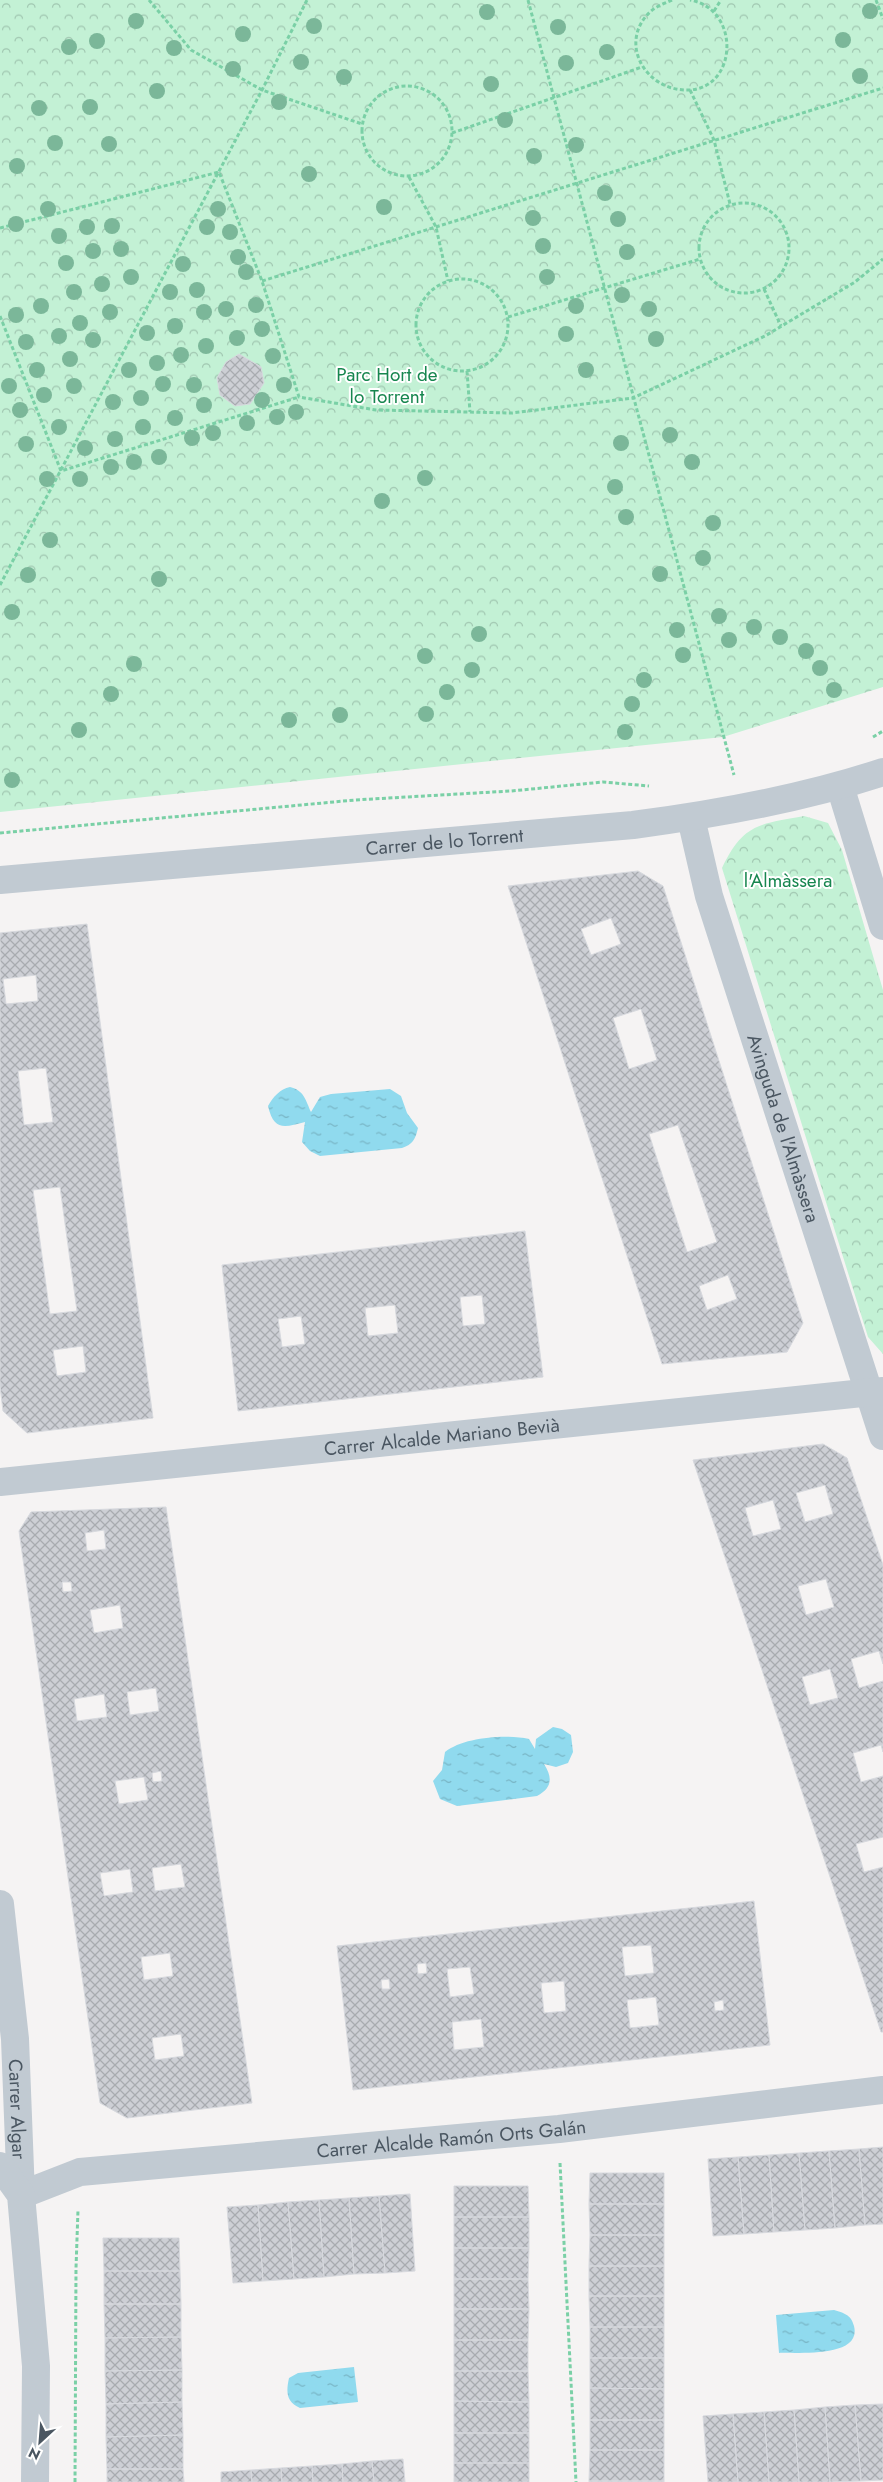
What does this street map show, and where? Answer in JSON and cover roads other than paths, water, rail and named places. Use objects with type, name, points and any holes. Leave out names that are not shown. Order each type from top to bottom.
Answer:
[{"type":"street","name":"Carrer de lo Torrent","points":[[0,880],[633,825],[691,818],[840,786],[883,772]]},
{"type":"street","points":[[840,786],[883,926]]},
{"type":"street","name":"Avinguda de l'Almàssera","points":[[691,818],[709,896],[876,1392],[883,1436]]},
{"type":"street","name":"Carrer Alcalde Mariano Bevià","points":[[0,1482],[876,1392]]},
{"type":"street","name":"Carrer Algar","points":[[0,1904],[15,2039],[21,2195],[36,2366],[35,2482]]},
{"type":"street","name":"Carrer Alcalde Ramón Orts Galán","points":[[21,2195],[80,2172],[559,2130],[883,2090]]},
{"type":"street","name":"Carrer Algar","points":[[0,2166],[21,2195]]},
{"type":"water","points":[[290,1087],[295,1088],[301,1093],[311,1112],[320,1097],[331,1094],[390,1089],[401,1096],[407,1113],[418,1128],[416,1136],[409,1145],[402,1148],[320,1156],[310,1151],[302,1142],[305,1122],[281,1126],[277,1124],[270,1114],[268,1106],[272,1100],[277,1094]]},
{"type":"water","points":[[553,1727],[562,1729],[571,1735],[573,1752],[568,1763],[556,1767],[544,1764],[549,1774],[550,1782],[542,1793],[537,1796],[457,1806],[440,1799],[433,1781],[442,1770],[445,1752],[463,1743],[497,1737],[529,1739],[535,1749],[536,1739]]},
{"type":"water","points":[[834,2310],[846,2315],[853,2322],[854,2336],[848,2344],[827,2351],[779,2353],[776,2315]]},
{"type":"water","points":[[354,2367],[358,2402],[300,2408],[292,2403],[288,2396],[289,2378],[298,2373]]},
{"type":"park label","name":"Parc Hort de lo Torrent","points":[[387,385]]},
{"type":"park label","name":"l'Almàssera","points":[[788,880]]}]
